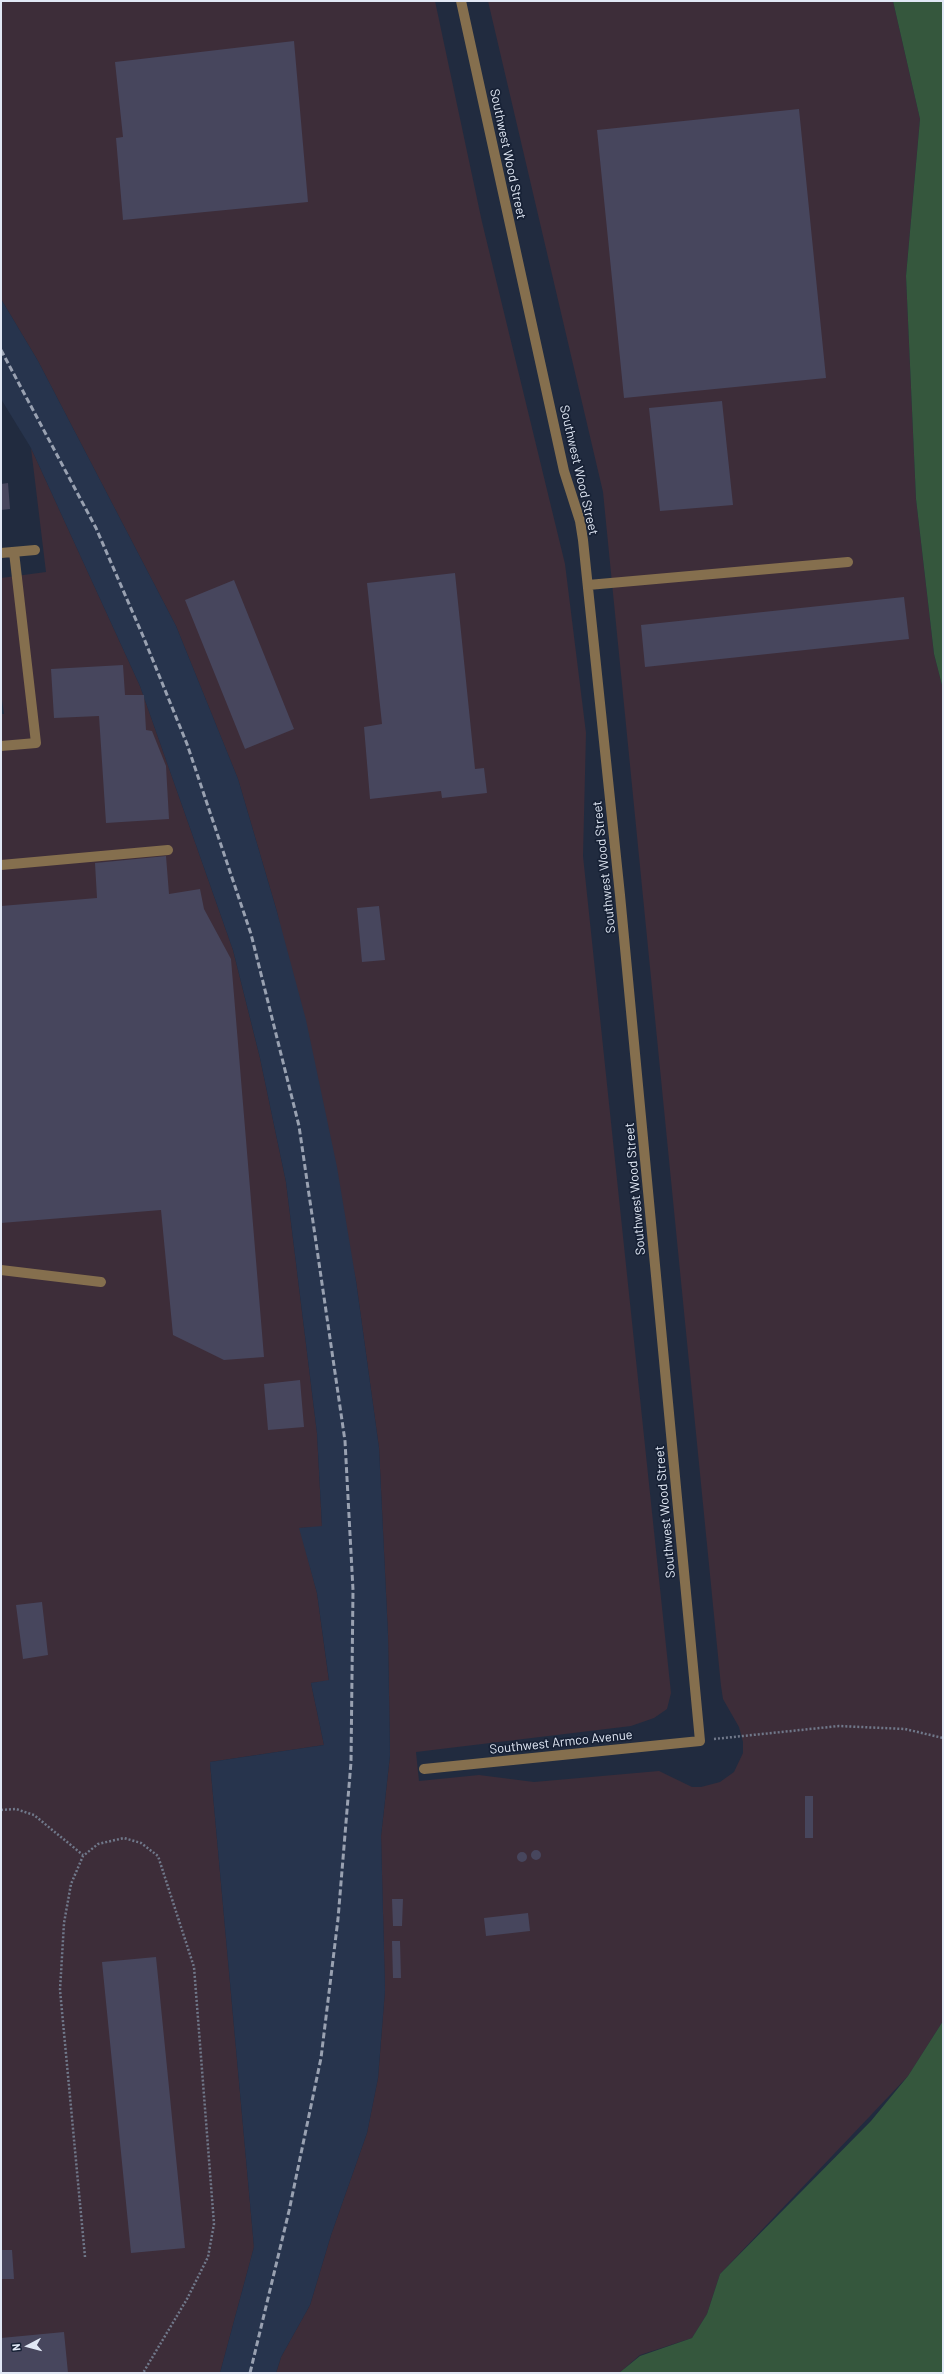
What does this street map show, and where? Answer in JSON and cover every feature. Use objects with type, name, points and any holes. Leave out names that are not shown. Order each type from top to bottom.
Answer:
[{"type":"street","name":"Southwest Wood Street","points":[[461,1],[564,471],[580,521],[621,903],[700,1741]]},
{"type":"street","points":[[1,553],[35,550]]},
{"type":"street","points":[[1,746],[36,743],[14,552]]},
{"type":"street","points":[[588,585],[848,562]]},
{"type":"street","points":[[1,865],[168,850]]},
{"type":"street","points":[[1,1270],[101,1282]]},
{"type":"street","name":"Southwest Armco Avenue","points":[[424,1769],[700,1741]]},
{"type":"path","points":[[700,1741],[839,1726],[905,1729],[943,1738]]},
{"type":"path","points":[[1,1810],[16,1809],[34,1815],[83,1856]]},
{"type":"path","points":[[85,2258],[60,1990],[64,1923],[71,1884],[83,1856],[98,1844],[124,1838],[141,1843],[158,1856],[194,1967],[214,2224],[208,2257],[187,2299],[143,2373]]},
{"type":"shaded area","points":[[1,1],[435,1],[482,222],[565,564],[586,733],[583,856],[671,1693],[667,1709],[654,1718],[631,1726],[416,1752],[419,1781],[479,1775],[534,1782],[659,1771],[692,1787],[701,1787],[720,1782],[734,1772],[743,1753],[743,1742],[739,1727],[723,1699],[721,1686],[603,492],[488,1],[893,1],[920,119],[906,276],[916,499],[934,654],[943,689],[943,2021],[908,2076],[720,2274],[707,2314],[692,2338],[640,2355],[619,2373],[276,2373],[281,2357],[310,2305],[331,2235],[367,2133],[378,2078],[385,1990],[381,1836],[390,1755],[388,1635],[379,1448],[356,1281],[277,912],[238,779],[176,626],[38,361],[1,299]]},
{"type":"shaded area","points":[[1,299],[38,361],[176,626],[238,779],[277,912],[306,1020],[337,1167],[356,1281],[379,1448],[388,1635],[390,1755],[381,1836],[385,1990],[378,2078],[367,2133],[331,2235],[310,2305],[281,2357],[276,2373],[220,2373],[254,2247],[210,1762],[324,1745],[311,1683],[329,1680],[317,1593],[299,1528],[322,1526],[317,1433],[286,1182],[260,1058],[233,950],[140,686],[31,448],[1,399]]},
{"type":"shaded area","points":[[31,448],[140,686],[233,950],[260,1058],[286,1182],[317,1433],[322,1527],[300,1528],[317,1593],[329,1681],[311,1683],[324,1745],[210,1762],[254,2247],[220,2373],[1,2373],[1,714],[4,714],[1,693],[1,578],[46,572]]},
{"type":"green space","points":[[893,1],[943,1],[943,689],[934,654],[916,499],[906,276],[920,119]]},
{"type":"green space","points":[[943,2021],[943,2373],[619,2373],[640,2356],[692,2338],[707,2314],[720,2274],[871,2121],[908,2076]]},
{"type":"building","points":[[294,41],[308,202],[123,220],[116,138],[123,137],[115,62]]},
{"type":"building","points":[[799,109],[826,378],[624,398],[597,130]]},
{"type":"building","points":[[722,401],[733,505],[660,511],[649,408]]},
{"type":"building","points":[[8,483],[10,509],[1,510],[1,484]]},
{"type":"building","points":[[455,573],[475,769],[484,768],[487,793],[442,798],[441,791],[370,799],[364,727],[382,724],[367,583]]},
{"type":"building","points":[[234,580],[294,729],[245,749],[185,600]]},
{"type":"building","points":[[904,597],[909,639],[645,667],[641,625]]},
{"type":"building","points":[[123,665],[125,695],[144,695],[146,730],[152,731],[166,766],[169,819],[106,823],[99,716],[54,718],[51,669]]},
{"type":"building","points":[[166,856],[169,894],[200,889],[204,909],[231,959],[264,1357],[224,1360],[173,1335],[161,1210],[1,1223],[1,906],[97,898],[95,863]]},
{"type":"building","points":[[379,906],[385,960],[362,962],[357,908]]},
{"type":"building","points":[[300,1380],[304,1427],[268,1430],[264,1384]]},
{"type":"building","points":[[42,1602],[48,1655],[23,1659],[16,1605]]},
{"type":"building","points":[[805,1796],[813,1796],[813,1838],[805,1838]]},
{"type":"building","points":[[534,1850],[538,1850],[540,1851],[540,1859],[534,1860],[531,1857],[531,1853]]},
{"type":"building","points":[[520,1852],[524,1852],[526,1853],[526,1861],[520,1862],[517,1859],[517,1855]]},
{"type":"building","points":[[392,1899],[403,1899],[402,1926],[393,1926]]},
{"type":"building","points":[[528,1913],[530,1931],[486,1936],[484,1918]]},
{"type":"building","points":[[392,1941],[400,1941],[401,1978],[393,1978]]},
{"type":"building","points":[[156,1957],[185,2248],[131,2253],[102,1962]]},
{"type":"building","points":[[1,2250],[12,2250],[14,2279],[1,2279]]},
{"type":"building","points":[[64,2332],[68,2373],[1,2373],[1,2338]]},
{"type":"railway","points":[[1,350],[96,528],[143,636],[187,744],[251,934],[299,1126],[345,1441],[353,1590],[351,1762],[338,1919],[321,2058],[289,2211],[250,2373]]}]
